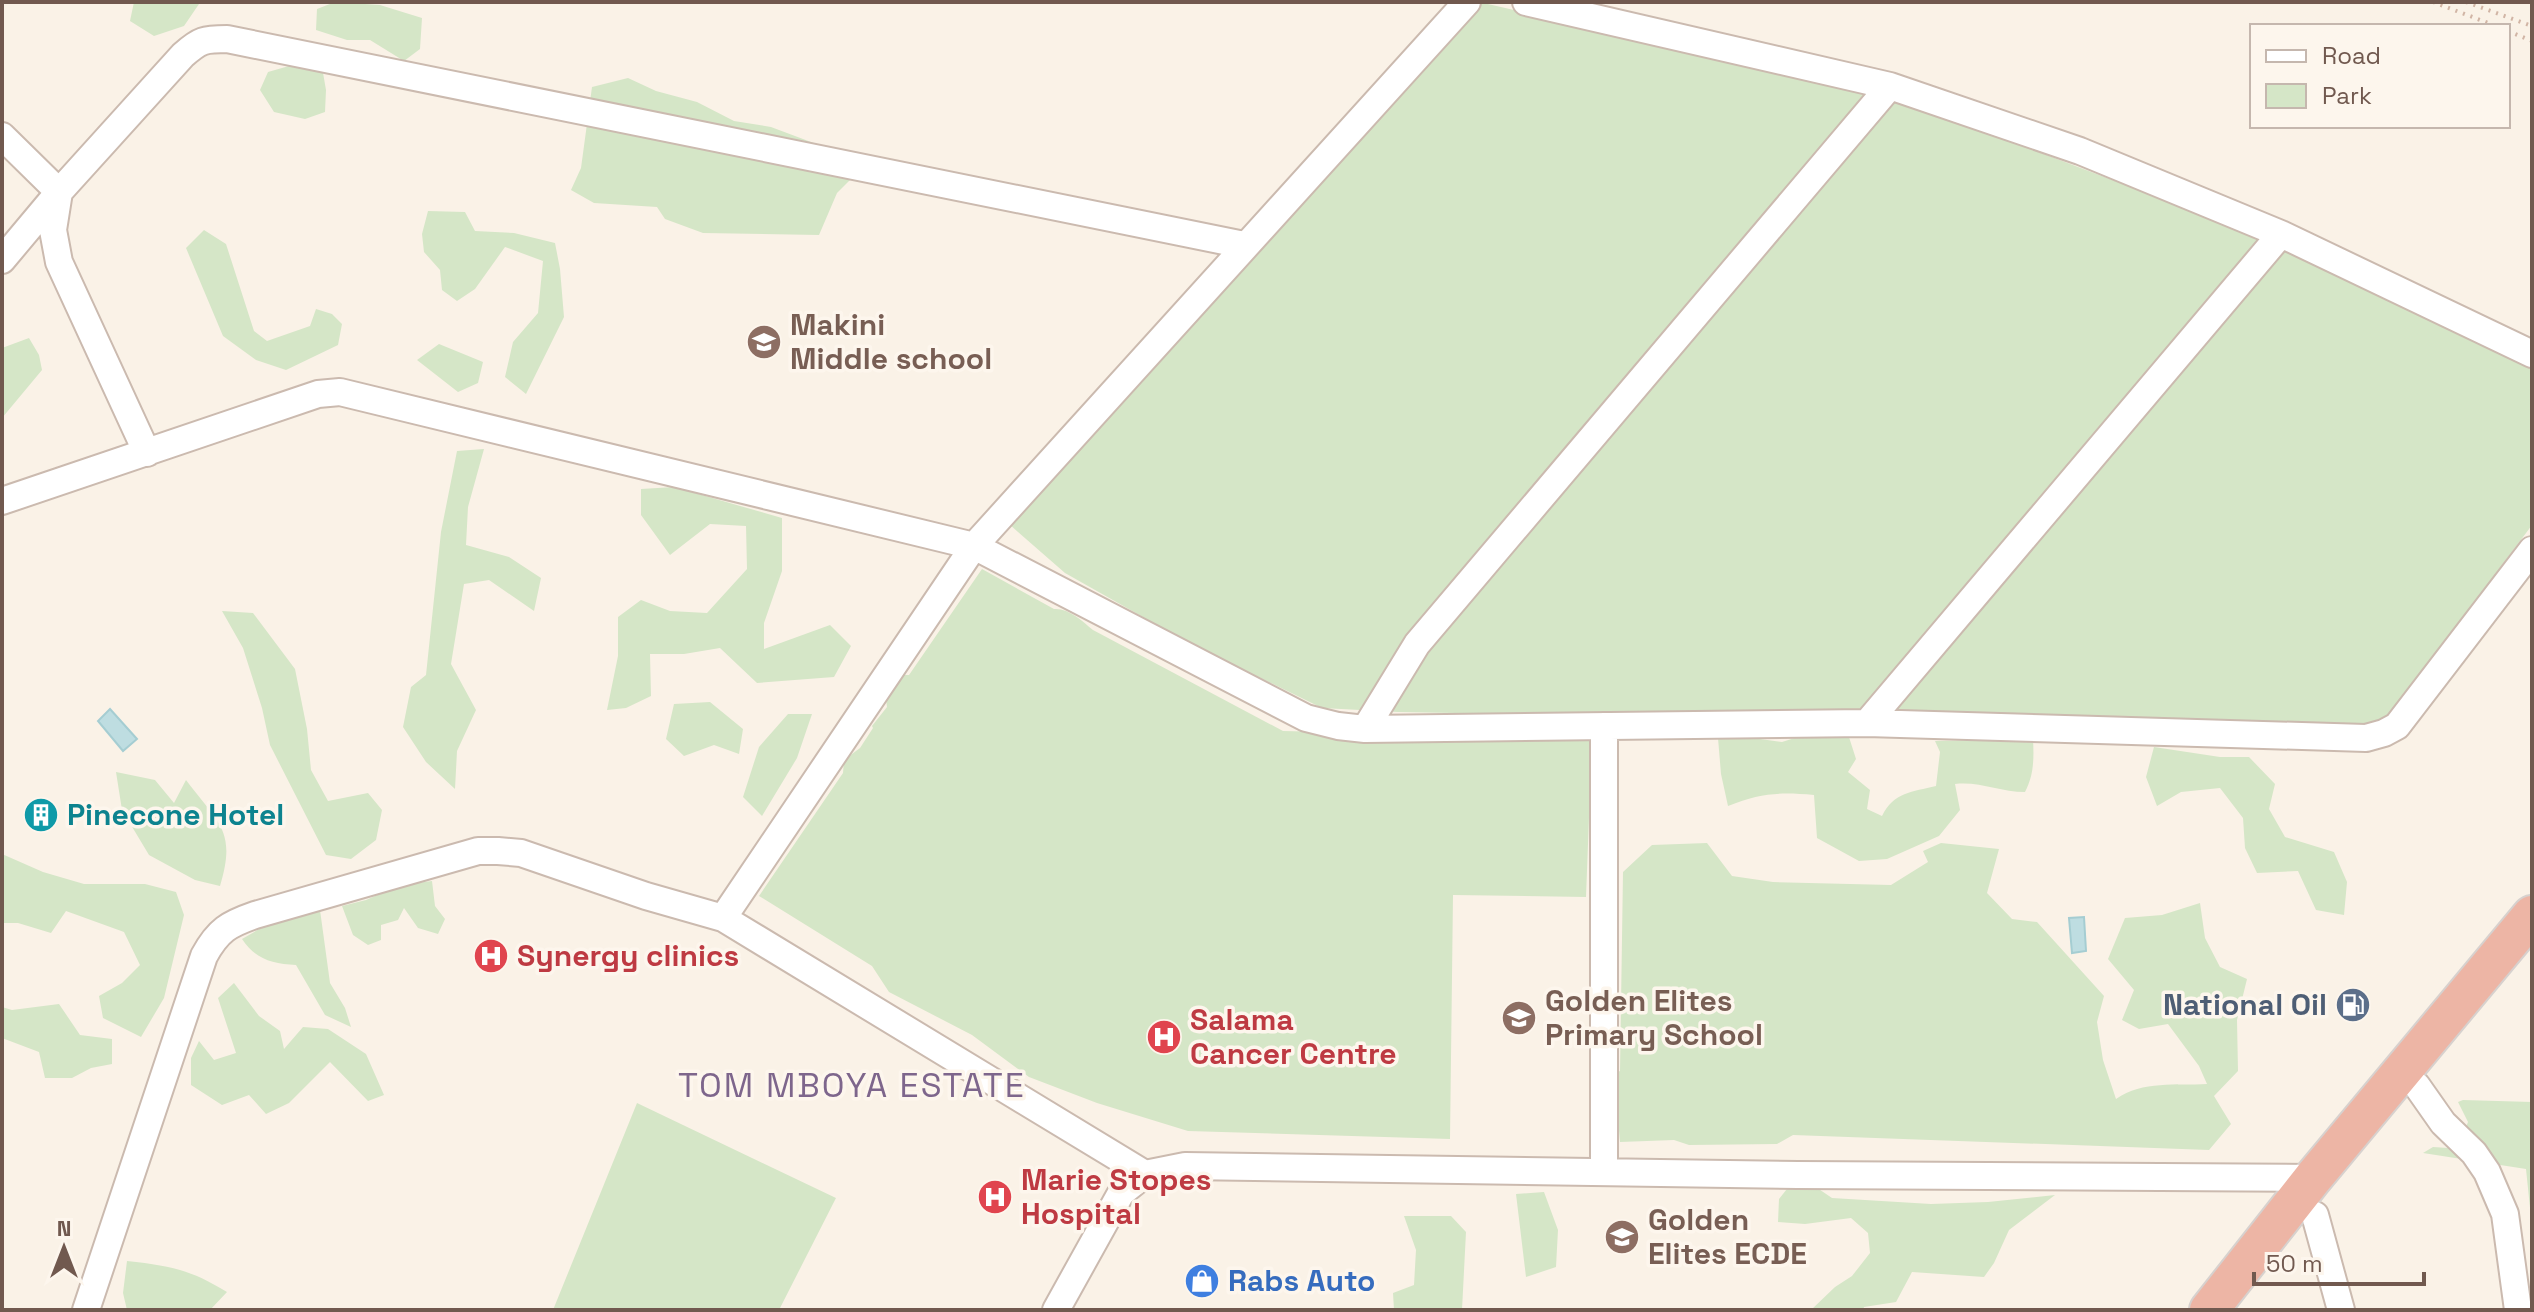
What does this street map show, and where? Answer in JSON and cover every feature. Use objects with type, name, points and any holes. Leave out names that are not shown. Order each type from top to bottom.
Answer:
[{"type":"highway","points":[[2238,1310],[2314,1196],[2532,915]]},
{"type":"highway","points":[[2209,1310],[2417,1086],[2532,944]]},
{"type":"street","points":[[723,918],[974,546],[1467,2]]},
{"type":"street","points":[[1526,2],[1890,86],[2080,151],[2281,234],[2532,354]]},
{"type":"street","points":[[2,260],[59,192],[198,41],[227,39],[1244,245]]},
{"type":"street","points":[[1365,729],[1417,644],[1890,86]]},
{"type":"street","points":[[2,136],[59,192]]},
{"type":"street","points":[[59,192],[53,230],[59,262],[147,453]]},
{"type":"street","points":[[1867,723],[2281,234]]},
{"type":"street","points":[[2,501],[318,394],[340,392],[974,546],[1306,718],[1365,729],[1867,723],[2366,738],[2397,726],[2532,550]]},
{"type":"street","points":[[1604,726],[1604,1172]]},
{"type":"street","points":[[86,1310],[204,956],[214,938],[231,924],[478,851],[521,853],[646,896],[723,918],[1145,1174]]},
{"type":"street","points":[[2417,1086],[2443,1123],[2474,1153],[2487,1172],[2505,1214],[2518,1310]]},
{"type":"street","points":[[1056,1310],[1121,1193],[1145,1174],[1185,1166],[1604,1172],[2314,1196],[2341,1310]]},
{"type":"path","points":[[2433,2],[2491,24]]},
{"type":"path","points":[[2466,2],[2532,26]]},
{"type":"path","points":[[2510,32],[2532,41]]},
{"type":"green space","points":[[134,2],[199,4],[184,26],[154,36],[130,21]]},
{"type":"green space","points":[[335,2],[380,5],[422,18],[420,49],[404,61],[370,40],[347,40],[316,30],[317,9]]},
{"type":"green space","points":[[1479,2],[1897,98],[2291,248],[2532,367],[2532,525],[2386,720],[2357,729],[1398,712],[1322,708],[1189,643],[1065,573],[1009,524]]},
{"type":"green space","points":[[289,66],[322,67],[326,90],[325,112],[305,119],[274,112],[260,90],[268,72]]},
{"type":"green space","points":[[628,78],[656,91],[697,102],[734,121],[771,127],[867,163],[837,193],[819,235],[703,233],[665,219],[657,207],[594,203],[571,190],[581,168],[592,87]]},
{"type":"green space","points":[[428,211],[465,212],[475,231],[514,233],[555,243],[564,317],[526,394],[505,377],[513,342],[538,313],[543,261],[505,247],[475,289],[457,301],[442,290],[440,270],[424,252],[422,234]]},
{"type":"green space","points":[[204,230],[226,244],[254,331],[267,341],[310,326],[316,309],[332,314],[342,324],[338,345],[286,370],[256,360],[223,336],[186,248]]},
{"type":"green space","points":[[29,338],[39,355],[42,370],[2,418],[2,348]]},
{"type":"green space","points":[[439,344],[483,362],[478,383],[458,392],[417,360]]},
{"type":"green space","points":[[484,449],[468,507],[466,545],[509,557],[541,578],[534,611],[489,580],[464,584],[451,664],[476,710],[457,751],[455,789],[426,762],[403,727],[411,687],[426,675],[441,532],[457,451]]},
{"type":"green space","points":[[674,487],[782,518],[782,571],[764,623],[764,649],[830,625],[851,646],[834,677],[757,683],[720,648],[684,654],[650,654],[651,696],[626,708],[607,710],[618,656],[618,617],[641,600],[670,611],[707,613],[747,569],[746,526],[710,524],[670,555],[641,515],[641,489]]},
{"type":"green space","points":[[982,569],[1054,609],[1070,613],[1093,630],[1283,731],[1592,738],[1586,897],[1453,895],[1450,1139],[1188,1131],[1097,1103],[1029,1077],[972,1035],[889,992],[872,966],[759,896],[843,773],[844,760],[860,748],[887,707],[885,691],[901,675],[909,675]]},
{"type":"green space","points":[[222,611],[253,613],[295,669],[307,729],[311,770],[328,801],[368,793],[382,810],[376,840],[351,859],[326,855],[270,745],[243,648]]},
{"type":"green space","points":[[710,702],[743,729],[739,754],[714,745],[684,756],[666,739],[674,704]]},
{"type":"green space","points":[[788,714],[812,714],[797,758],[762,816],[743,797],[759,747]]},
{"type":"green space","points":[[1848,734],[1856,759],[1848,772],[1870,790],[1867,809],[1882,816],[1898,798],[1936,786],[1940,752],[1935,741],[2033,739],[2032,773],[2025,792],[1955,784],[1960,810],[1939,836],[1887,859],[1859,861],[1817,838],[1814,795],[1770,794],[1728,806],[1718,738],[1738,736],[1782,742],[1801,736]]},
{"type":"green space","points":[[2154,747],[2220,757],[2249,757],[2275,784],[2269,809],[2285,837],[2334,852],[2347,882],[2344,915],[2316,910],[2298,871],[2257,873],[2245,848],[2243,818],[2220,788],[2181,792],[2157,806],[2146,777]]},
{"type":"green space","points":[[116,772],[155,780],[174,803],[186,780],[215,818],[225,839],[225,867],[220,886],[195,880],[149,855],[122,810]]},
{"type":"green space","points":[[1707,843],[1732,876],[1773,882],[1891,885],[1928,862],[1923,851],[1941,843],[1999,849],[1987,893],[2012,919],[2037,922],[2104,996],[2097,1022],[2103,1060],[2116,1099],[2148,1086],[2207,1084],[2199,1066],[2168,1024],[2139,1029],[2122,1020],[2134,990],[2108,959],[2125,918],[2162,915],[2200,903],[2205,938],[2220,967],[2247,979],[2237,1020],[2238,1071],[2214,1096],[2231,1124],[2209,1150],[1793,1135],[1777,1144],[1689,1145],[1674,1140],[1620,1142],[1614,1074],[1620,1071],[1623,872],[1652,845]]},
{"type":"green space","points":[[2,854],[43,872],[84,884],[145,884],[176,892],[184,915],[164,998],[141,1037],[103,1018],[99,996],[122,983],[140,965],[124,932],[66,911],[51,933],[18,923],[2,923]]},
{"type":"green space","points":[[432,881],[435,906],[445,919],[438,934],[418,928],[404,908],[398,920],[381,925],[381,940],[368,945],[353,935],[342,906],[366,900],[400,885]]},
{"type":"green space","points":[[320,910],[330,983],[345,1008],[351,1027],[325,1015],[296,965],[265,959],[242,939],[275,920]]},
{"type":"green space","points":[[234,983],[259,1016],[280,1031],[284,1049],[303,1027],[328,1029],[366,1054],[384,1095],[368,1101],[330,1062],[289,1103],[266,1114],[249,1095],[222,1105],[191,1085],[191,1058],[199,1041],[214,1060],[236,1053],[218,998]]},
{"type":"green space","points":[[59,1004],[80,1035],[112,1039],[112,1064],[91,1068],[72,1078],[45,1078],[39,1052],[2,1038],[2,1007],[12,1010]]},
{"type":"green space","points":[[2458,1102],[2532,1102],[2532,1227],[2526,1169],[2423,1153],[2433,1147],[2448,1148],[2455,1154],[2468,1122]]},
{"type":"green space","points":[[637,1103],[836,1198],[779,1310],[553,1310]]},
{"type":"green space","points":[[1798,1175],[1832,1198],[1931,1204],[2055,1195],[2009,1230],[1984,1277],[1912,1272],[1896,1302],[1864,1307],[1863,1310],[1811,1310],[1852,1276],[1870,1253],[1868,1233],[1851,1218],[1805,1224],[1778,1222],[1779,1199]]},
{"type":"green space","points":[[1544,1192],[1558,1230],[1556,1267],[1526,1277],[1516,1194]]},
{"type":"green space","points":[[1404,1216],[1451,1216],[1466,1232],[1462,1310],[1394,1310],[1393,1293],[1414,1285],[1416,1250]]},
{"type":"green space","points":[[127,1261],[179,1270],[227,1292],[210,1310],[127,1310],[123,1293]]},
{"type":"water","points":[[110,709],[137,739],[123,751],[98,721]]},
{"type":"water","points":[[2084,917],[2086,951],[2072,953],[2069,918]]},
{"type":"place","name":"Makini Middle school","points":[[764,342]]},
{"type":"place","name":"Pinecone Hotel","points":[[41,815]]},
{"type":"place","name":"Synergy clinics","points":[[491,956]]},
{"type":"place","name":"National Oil","points":[[2353,1005]]},
{"type":"place","name":"Golden Elites Primary School","points":[[1519,1018]]},
{"type":"place","name":"Salama Cancer Centre","points":[[1164,1037]]},
{"type":"place","name":"Marie Stopes Hospital","points":[[995,1197]]},
{"type":"place","name":"Golden Elites ECDE","points":[[1622,1237]]},
{"type":"place","name":"Rabs Auto","points":[[1202,1281]]},
{"type":"district","name":"TOM MBOYA ESTATE","points":[[852,1085]]}]
